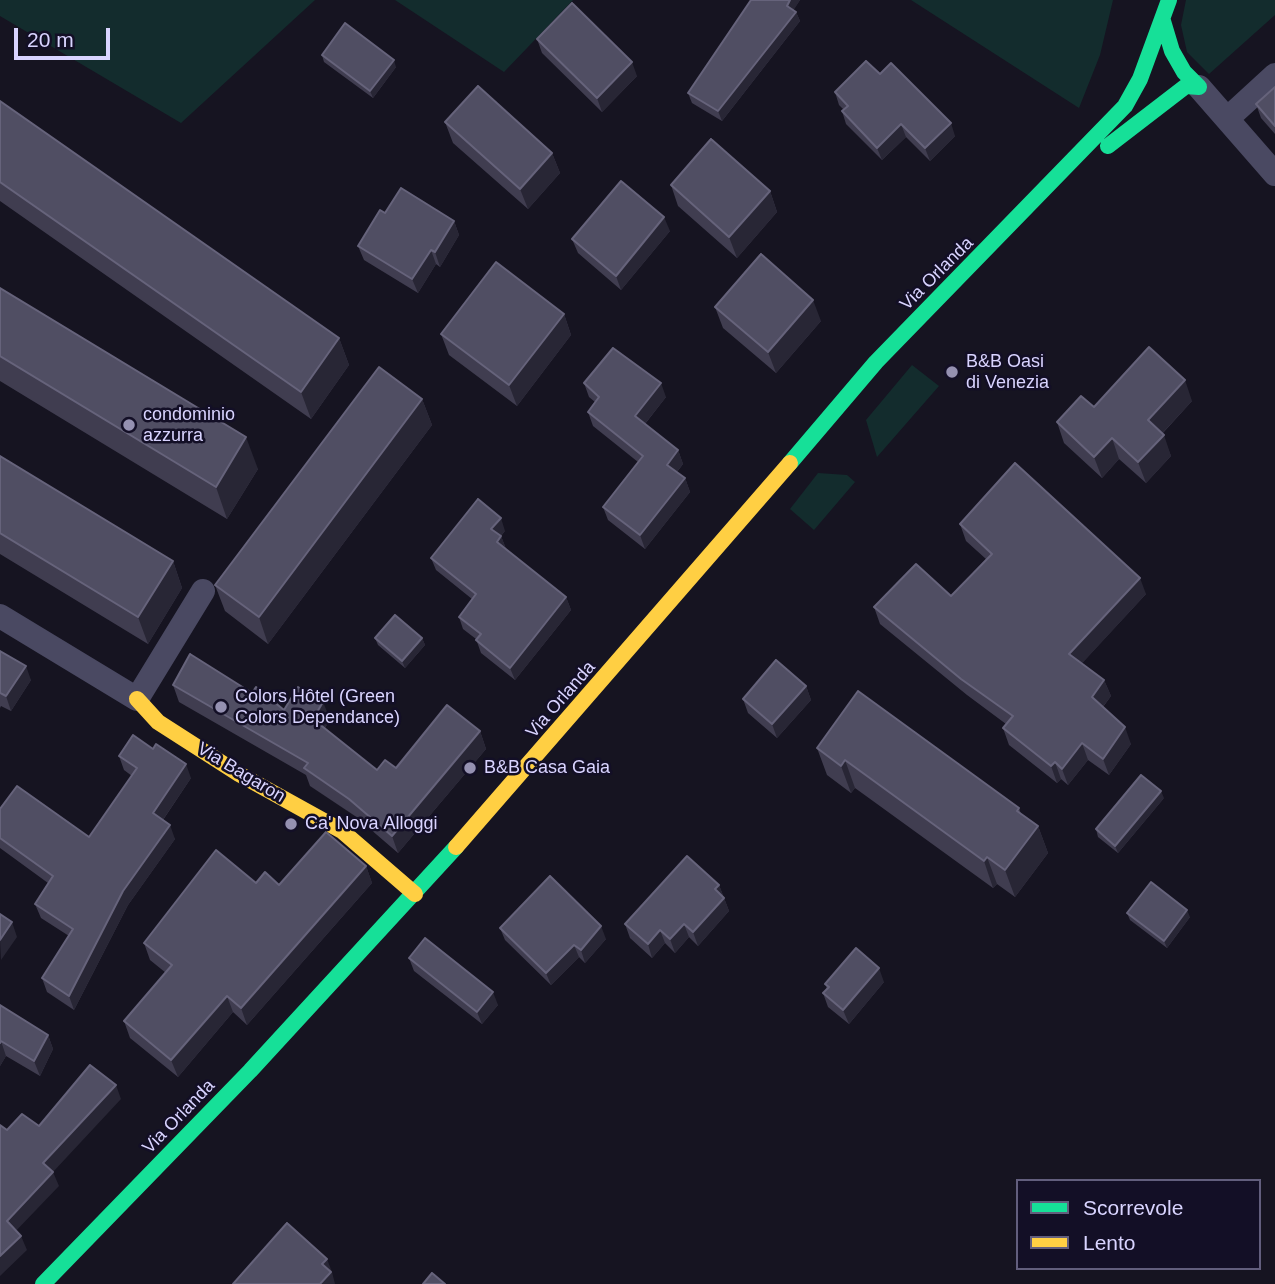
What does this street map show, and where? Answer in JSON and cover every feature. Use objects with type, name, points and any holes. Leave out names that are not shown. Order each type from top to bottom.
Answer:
[{"type":"main road","name":"Via Orlanda","points":[[43,1284],[250,1071],[415,894],[579,709],[876,362],[1072,167],[1101,134],[1125,106],[1140,79],[1163,21],[1168,0]]},
{"type":"main road","name":"Via Orlanda","points":[[1101,134],[1137,48],[1146,14]]},
{"type":"main road","points":[[1163,21],[1171,51],[1184,72],[1199,87]]},
{"type":"main road","points":[[1072,167],[1110,145],[1186,86],[1199,87]]},
{"type":"main road","name":"Via Bagaron","points":[[137,699],[158,722],[239,775],[342,831],[415,894]]},
{"type":"street","points":[[1227,119],[1275,75]]},
{"type":"street","points":[[1199,87],[1275,174]]},
{"type":"street","points":[[137,699],[203,591]]},
{"type":"street","name":"Via Bagaron","points":[[0,616],[137,699]]},
{"type":"green space","points":[[0,0],[315,0],[181,123],[0,16]]},
{"type":"green space","points":[[395,0],[573,0],[504,72]]},
{"type":"green space","points":[[911,0],[1113,0],[1100,55],[1079,108]]},
{"type":"green space","points":[[1186,0],[1275,0],[1275,15],[1209,74],[1187,52],[1181,25]]},
{"type":"green space","points":[[912,365],[939,386],[877,457],[866,420]]},
{"type":"green space","points":[[818,473],[847,475],[855,482],[814,530],[790,509]]},
{"type":"building","points":[[751,0],[790,0],[787,6],[796,12],[718,111],[688,93]]},
{"type":"building","points":[[572,3],[632,62],[597,98],[537,39]]},
{"type":"building","points":[[345,23],[394,60],[370,91],[322,55]]},
{"type":"building","points":[[866,61],[880,74],[891,63],[951,123],[925,148],[901,124],[877,148],[842,111],[848,106],[835,92]]},
{"type":"building","points":[[478,86],[552,153],[520,189],[445,122]]},
{"type":"building","points":[[1275,87],[1275,126],[1256,104]]},
{"type":"building","points":[[0,101],[339,338],[301,392],[0,182]]},
{"type":"building","points":[[711,139],[770,191],[729,237],[671,185]]},
{"type":"building","points":[[621,181],[664,217],[616,276],[572,239]]},
{"type":"building","points":[[401,188],[454,221],[435,252],[431,250],[412,279],[358,246],[380,210],[385,213]]},
{"type":"building","points":[[761,254],[813,300],[768,352],[715,307]]},
{"type":"building","points":[[496,262],[564,314],[509,385],[441,334]]},
{"type":"building","points":[[0,288],[246,437],[216,487],[0,356]]},
{"type":"building","points":[[1149,347],[1185,380],[1148,420],[1164,435],[1138,462],[1112,438],[1094,457],[1057,422],[1081,396],[1094,407]]},
{"type":"building","points":[[613,348],[661,383],[635,416],[678,450],[667,465],[685,478],[640,535],[603,507],[643,456],[588,412],[599,397],[584,383]]},
{"type":"building","points":[[379,367],[422,399],[259,617],[215,585]]},
{"type":"building","points":[[0,456],[173,561],[138,617],[0,533]]},
{"type":"building","points":[[1015,463],[1140,578],[1069,654],[1104,680],[1092,697],[1125,727],[1103,759],[1082,743],[1062,769],[1055,762],[1051,766],[1003,728],[1013,716],[961,679],[874,607],[916,564],[951,596],[992,554],[960,524]]},
{"type":"building","points":[[478,499],[501,518],[491,529],[501,536],[497,542],[566,597],[510,668],[476,640],[481,634],[459,617],[476,594],[431,558]]},
{"type":"building","points":[[395,615],[422,638],[402,661],[375,638]]},
{"type":"building","points":[[0,651],[26,666],[6,696],[0,693]]},
{"type":"building","points":[[190,654],[252,693],[256,687],[284,710],[298,687],[323,702],[313,719],[377,770],[385,760],[396,768],[447,705],[480,731],[392,836],[349,799],[304,768],[308,763],[173,685]]},
{"type":"building","points":[[776,660],[806,686],[772,724],[743,699]]},
{"type":"building","points":[[858,691],[1019,808],[1017,811],[1038,826],[1005,870],[987,857],[984,861],[845,760],[841,766],[817,748]]},
{"type":"building","points":[[133,735],[153,749],[156,744],[186,764],[153,813],[170,825],[123,891],[69,996],[42,978],[73,929],[35,904],[53,876],[0,838],[0,809],[17,786],[89,837],[137,768],[119,756]]},
{"type":"building","points":[[1141,775],[1161,791],[1115,846],[1096,829]]},
{"type":"building","points":[[326,832],[366,866],[241,1008],[227,996],[171,1060],[124,1021],[172,965],[144,943],[216,850],[256,883],[265,872],[279,885]]},
{"type":"building","points":[[687,856],[719,885],[715,889],[724,898],[693,932],[684,924],[670,939],[660,930],[648,944],[625,924]]},
{"type":"building","points":[[550,876],[601,926],[581,950],[574,945],[546,973],[500,928]]},
{"type":"building","points":[[1151,882],[1187,910],[1164,941],[1127,913]]},
{"type":"building","points":[[0,914],[12,922],[0,940]]},
{"type":"building","points":[[425,938],[493,992],[477,1012],[409,958]]},
{"type":"building","points":[[856,948],[879,968],[843,1010],[823,993],[829,987],[825,984]]},
{"type":"building","points":[[0,1005],[48,1035],[34,1061],[1,1041],[0,1043]]},
{"type":"building","points":[[90,1065],[116,1085],[43,1163],[53,1172],[7,1221],[21,1236],[0,1256],[0,1125],[7,1130],[22,1114],[39,1126]]},
{"type":"building","points":[[287,1223],[327,1259],[322,1264],[331,1272],[320,1284],[233,1284]]},
{"type":"building","points":[[432,1273],[445,1284],[423,1284]]},
{"type":"traffic: fast","points":[[790,463],[876,362],[1125,106],[1140,79],[1169,0]]},
{"type":"traffic: fast","points":[[1108,146],[1186,86],[1199,87],[1184,72],[1172,51],[1163,21]]},
{"type":"traffic: fast","points":[[43,1284],[250,1071],[456,847]]},
{"type":"traffic: slow","points":[[456,847],[790,463]]},
{"type":"traffic: slow","points":[[137,699],[158,722],[239,774],[342,831],[415,894]]},
{"type":"place","name":"B&B Oasi di Venezia","points":[[952,372]]},
{"type":"place","name":"condominio azzurra","points":[[129,425]]},
{"type":"place","name":"Colors Hôtel (Green Colors Dependance)","points":[[221,707]]},
{"type":"place","name":"B&B Casa Gaia","points":[[470,768]]},
{"type":"place","name":"Ca' Nova Alloggi","points":[[291,824]]}]
